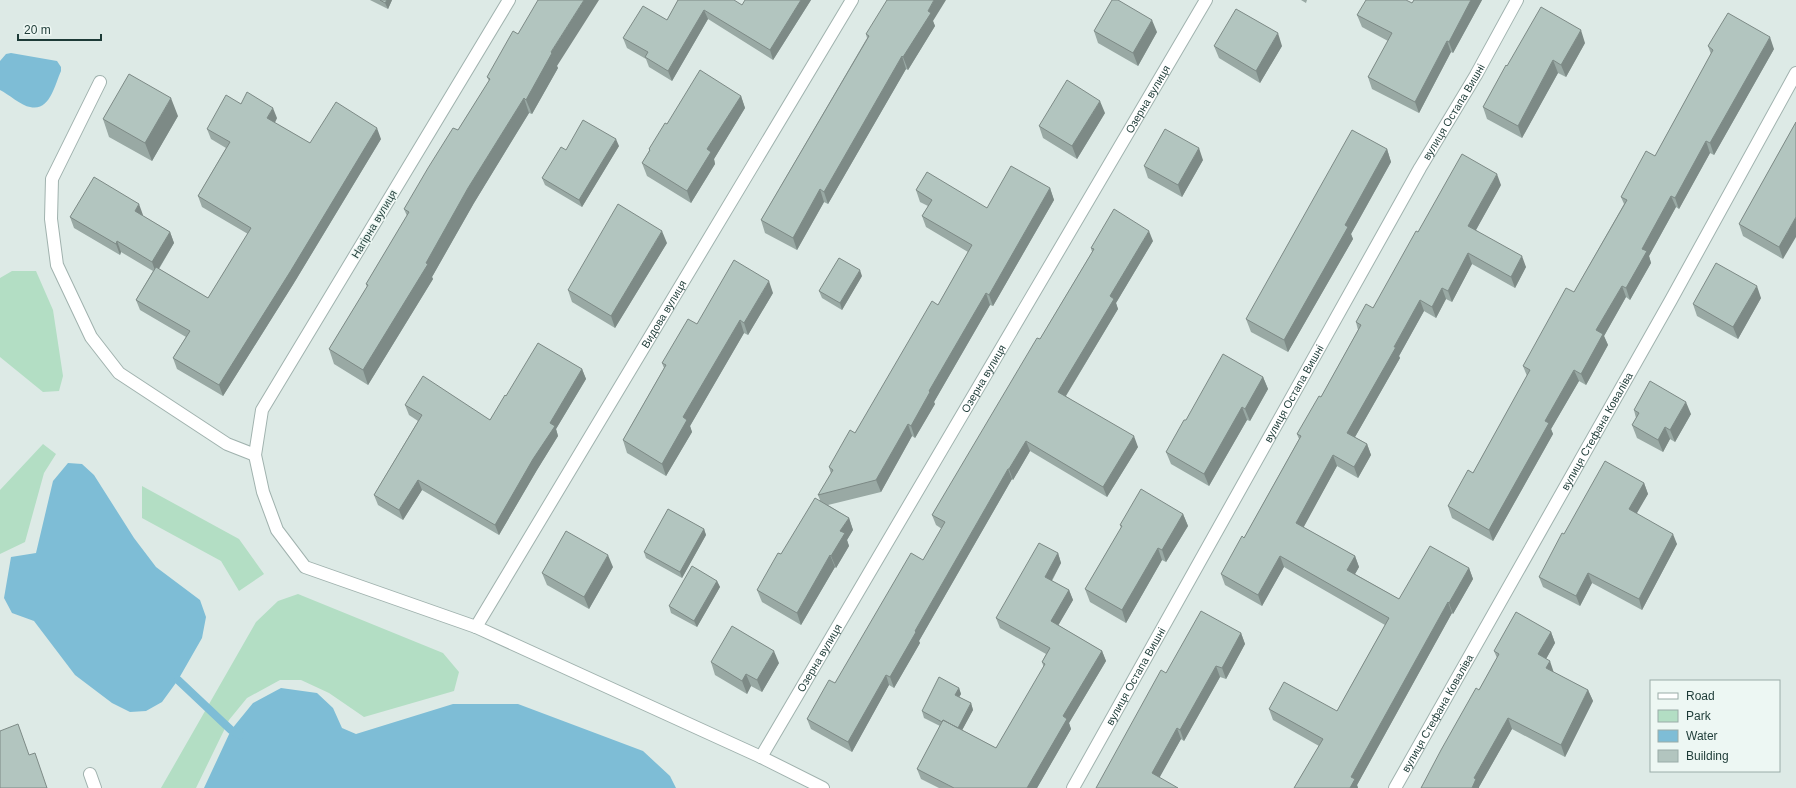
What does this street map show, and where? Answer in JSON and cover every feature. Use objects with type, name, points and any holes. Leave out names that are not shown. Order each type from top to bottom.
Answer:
[{"type":"street","name":"Нагірна вулиця","points":[[255,455],[262,410],[509,0]]},
{"type":"street","name":"Видова вулиця","points":[[476,627],[852,0]]},
{"type":"street","name":"Озерна вулиця","points":[[761,757],[1206,0]]},
{"type":"street","name":"вулиця Остапа Вишні","points":[[1073,788],[1416,175],[1476,75],[1517,0]]},
{"type":"street","name":"вулиця Стефана Коваліва","points":[[1395,788],[1667,306],[1796,73]]},
{"type":"street","points":[[100,82],[52,179],[51,219],[57,265],[91,337],[119,373],[227,444],[255,455],[263,492],[277,530],[305,568],[476,627],[761,757],[823,788]]},
{"type":"street","points":[[90,774],[95,788]]},
{"type":"green space","points":[[12,271],[36,271],[53,310],[63,376],[59,391],[43,392],[0,357],[0,278]]},
{"type":"green space","points":[[43,444],[56,454],[44,473],[25,542],[0,554],[0,490]]},
{"type":"green space","points":[[142,486],[239,539],[264,574],[239,591],[221,561],[142,518]]},
{"type":"green space","points":[[298,594],[443,653],[459,672],[454,691],[364,717],[329,693],[301,680],[280,680],[247,698],[229,720],[196,788],[161,788],[256,622],[278,601]]},
{"type":"water","points":[[11,53],[57,61],[61,67],[61,71],[51,96],[42,105],[37,107],[27,106],[0,90],[0,61],[6,54]]},
{"type":"water","points":[[68,463],[82,464],[94,475],[134,538],[156,567],[200,600],[206,617],[202,638],[178,680],[162,702],[146,711],[130,712],[112,703],[75,675],[34,621],[12,613],[4,598],[11,557],[36,553],[53,481]]},
{"type":"water","points":[[281,688],[317,693],[333,708],[342,728],[356,734],[453,704],[518,704],[643,751],[670,776],[676,788],[204,788],[231,730],[253,703]]},
{"type":"building","points":[[380,0],[387,0],[385,3]]},
{"type":"building","points":[[538,0],[584,0],[551,52],[552,53],[526,100],[524,98],[468,188],[426,263],[428,264],[363,370],[329,349],[368,285],[366,284],[409,212],[404,209],[428,168],[453,128],[458,130],[490,79],[487,77],[513,31],[518,34]]},
{"type":"building","points":[[678,0],[734,0],[742,5],[745,0],[801,0],[770,50],[704,10],[668,71],[645,57],[648,52],[623,38],[643,6],[667,20]]},
{"type":"building","points":[[887,0],[934,0],[928,11],[931,13],[903,57],[902,56],[824,192],[820,189],[793,238],[761,220],[869,36],[866,34]]},
{"type":"building","points":[[1112,0],[1118,0],[1152,20],[1133,53],[1094,31]]},
{"type":"building","points":[[1366,0],[1406,0],[1412,3],[1414,0],[1471,0],[1449,42],[1447,41],[1415,102],[1368,77],[1392,33],[1357,15]]},
{"type":"building","points":[[1541,7],[1581,30],[1561,65],[1553,60],[1518,126],[1483,107]]},
{"type":"building","points":[[1236,9],[1278,33],[1256,71],[1214,46]]},
{"type":"building","points":[[1728,13],[1770,37],[1710,143],[1706,141],[1675,198],[1671,196],[1642,249],[1647,251],[1626,288],[1622,286],[1596,330],[1603,334],[1581,374],[1574,370],[1545,421],[1549,423],[1489,530],[1448,506],[1468,470],[1473,473],[1530,370],[1523,366],[1566,288],[1574,292],[1627,200],[1621,197],[1646,151],[1655,156],[1713,50],[1708,46]]},
{"type":"building","points":[[700,70],[741,96],[707,149],[711,152],[687,191],[642,163],[665,123],[667,124]]},
{"type":"building","points":[[129,74],[171,98],[145,143],[103,119]]},
{"type":"building","points":[[1067,80],[1100,101],[1072,146],[1039,126]]},
{"type":"building","points":[[247,92],[273,108],[267,118],[310,143],[336,102],[377,128],[290,272],[219,385],[173,358],[190,331],[136,300],[156,267],[208,298],[251,228],[198,196],[230,142],[207,129],[226,95],[241,104]]},
{"type":"building","points":[[583,120],[616,139],[579,200],[542,178],[561,147],[566,150]]},
{"type":"building","points":[[1796,122],[1796,217],[1779,247],[1739,224]]},
{"type":"building","points":[[1165,129],[1199,148],[1178,185],[1144,166]]},
{"type":"building","points":[[1352,130],[1387,149],[1345,225],[1348,227],[1284,340],[1246,319]]},
{"type":"building","points":[[1462,154],[1497,174],[1468,226],[1522,256],[1511,277],[1468,253],[1448,291],[1442,288],[1432,307],[1420,300],[1394,347],[1396,347],[1347,433],[1367,444],[1354,467],[1333,455],[1296,523],[1355,556],[1347,570],[1399,599],[1430,546],[1469,568],[1449,603],[1448,602],[1351,777],[1355,779],[1350,788],[1294,788],[1323,739],[1269,709],[1284,682],[1337,711],[1389,618],[1280,556],[1258,595],[1221,574],[1242,536],[1244,538],[1301,436],[1297,434],[1319,396],[1321,397],[1361,325],[1356,322],[1366,304],[1373,308],[1416,231],[1418,232]]},
{"type":"building","points":[[1011,166],[1050,188],[989,295],[986,293],[929,391],[930,392],[911,426],[908,424],[876,480],[818,495],[833,470],[829,467],[850,430],[855,433],[932,301],[938,305],[972,245],[922,216],[932,200],[916,190],[927,172],[987,208]]},
{"type":"building","points":[[94,177],[139,204],[135,211],[170,232],[152,262],[117,241],[116,244],[70,217]]},
{"type":"building","points":[[618,204],[662,231],[611,316],[568,290]]},
{"type":"building","points":[[1114,209],[1149,231],[1110,296],[1114,299],[1058,392],[1134,436],[1103,487],[1026,441],[1008,469],[890,677],[886,675],[848,742],[807,719],[829,680],[835,683],[911,553],[923,560],[945,522],[932,515],[1037,338],[1040,339],[1094,249],[1091,248]]},
{"type":"building","points":[[839,258],[860,270],[840,303],[819,291]]},
{"type":"building","points":[[734,260],[769,281],[744,323],[740,320],[683,417],[687,420],[662,464],[623,440],[666,365],[662,363],[688,319],[697,324]]},
{"type":"building","points":[[1716,263],[1757,286],[1733,327],[1693,304]]},
{"type":"building","points":[[538,343],[582,369],[550,423],[555,426],[533,459],[495,525],[418,480],[399,510],[374,495],[422,415],[405,405],[423,376],[490,420]]},
{"type":"building","points":[[1223,354],[1263,377],[1245,409],[1242,407],[1204,474],[1166,452]]},
{"type":"building","points":[[1650,381],[1686,402],[1670,430],[1665,427],[1658,440],[1632,425],[1639,413],[1634,410]]},
{"type":"building","points":[[1605,461],[1644,483],[1629,509],[1673,534],[1639,599],[1588,573],[1576,596],[1539,577],[1562,533],[1564,534]]},
{"type":"building","points":[[1141,489],[1183,514],[1162,550],[1158,548],[1122,610],[1085,589],[1122,526],[1120,525]]},
{"type":"building","points":[[815,498],[849,518],[840,531],[845,533],[831,556],[830,555],[797,613],[757,590],[778,553],[781,554]]},
{"type":"building","points":[[668,509],[704,529],[680,572],[644,552]]},
{"type":"building","points":[[566,531],[608,555],[584,597],[542,573]]},
{"type":"building","points":[[1039,543],[1058,553],[1045,577],[1069,590],[1051,621],[1102,651],[1063,716],[1067,719],[1027,788],[954,788],[917,769],[943,720],[996,748],[1045,664],[1042,662],[1050,648],[996,618]]},
{"type":"building","points":[[692,566],[717,581],[694,621],[669,606]]},
{"type":"building","points":[[1201,611],[1241,633],[1222,668],[1216,666],[1180,730],[1177,728],[1152,773],[1178,788],[1096,788],[1161,670],[1166,673]]},
{"type":"building","points":[[1516,612],[1551,632],[1538,654],[1550,661],[1546,668],[1588,690],[1561,745],[1508,718],[1474,778],[1476,779],[1472,788],[1421,788],[1476,688],[1479,690],[1499,654],[1494,651]]},
{"type":"building","points":[[732,626],[774,651],[757,680],[746,674],[742,681],[711,662]]},
{"type":"building","points":[[939,677],[959,688],[955,695],[971,703],[958,728],[943,720],[942,722],[922,711]]},
{"type":"building","points":[[18,724],[29,755],[35,753],[47,788],[0,788],[0,731]]},
{"type":"waterway","points":[[178,680],[231,730],[240,735]]}]
